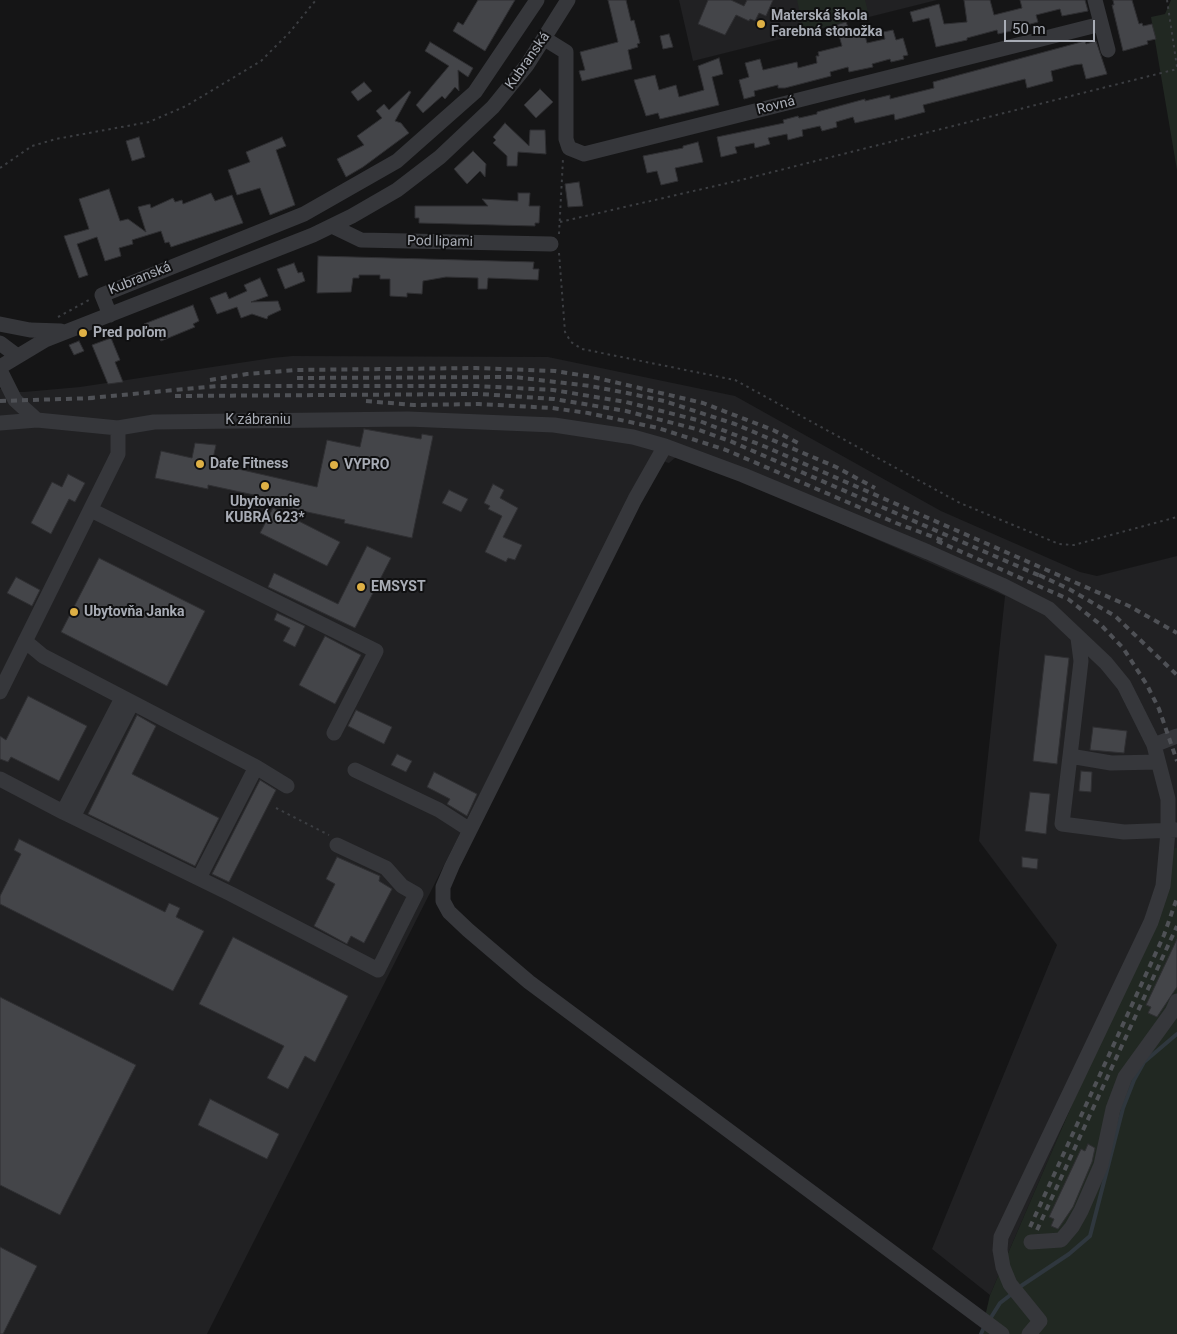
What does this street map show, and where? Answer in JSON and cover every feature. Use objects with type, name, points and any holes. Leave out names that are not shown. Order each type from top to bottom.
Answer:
[{"type":"street","name":"Kubranská","points":[[110,315],[102,294],[304,214],[397,162],[475,92],[538,0],[560,13]]},
{"type":"street","name":"Kubranská","points":[[0,368],[16,355],[67,331],[313,235],[383,199],[412,180],[465,135],[493,107],[545,39],[568,0]]},
{"type":"street","points":[[1095,0],[1108,50]]},
{"type":"street","name":"Rovná","points":[[569,148],[584,154],[1102,24]]},
{"type":"street","points":[[545,39],[566,52],[566,139],[569,148]]},
{"type":"street","points":[[475,92],[493,107]]},
{"type":"street","points":[[397,162],[412,180]]},
{"type":"street","points":[[304,214],[313,235]]},
{"type":"street","name":"Pod lipami","points":[[332,226],[361,240],[556,242]]},
{"type":"street","points":[[199,256],[207,277]]},
{"type":"street","points":[[0,324],[30,330],[67,331]]},
{"type":"street","points":[[0,343],[16,355]]},
{"type":"street","points":[[0,368],[15,400],[37,420]]},
{"type":"street","name":"K zábraniu","points":[[0,423],[37,420],[118,428],[154,422],[216,420],[408,419],[554,425],[633,437],[665,446],[743,475],[1002,585],[1049,610],[1106,663],[1124,685],[1154,745],[1168,799],[1173,831],[1163,886],[1152,922],[1002,1237],[1000,1250],[1003,1267],[1014,1289],[1040,1321],[1029,1334]]},
{"type":"street","points":[[118,428],[124,450],[122,475]]},
{"type":"street","points":[[665,446],[635,499],[498,766],[452,866],[442,894],[443,901],[449,912],[467,929],[529,982],[1002,1334]]},
{"type":"street","points":[[0,692],[91,510],[124,450]]},
{"type":"street","points":[[91,510],[376,651],[334,733]]},
{"type":"street","points":[[1078,638],[1081,661],[1062,824],[1124,832],[1173,831]]},
{"type":"street","points":[[25,641],[43,656],[126,703],[256,767],[287,786]]},
{"type":"street","points":[[68,813],[126,703]]},
{"type":"street","points":[[1154,745],[1177,736]]},
{"type":"street","points":[[1070,756],[1111,763],[1158,762]]},
{"type":"street","points":[[199,878],[256,767]]},
{"type":"street","points":[[355,770],[439,810],[470,830]]},
{"type":"street","points":[[0,779],[378,970],[416,894],[402,886],[386,868],[333,840]]},
{"type":"street","points":[[1031,1242],[1061,1240],[1072,1227],[1101,1165],[1113,1109],[1125,1077],[1172,1012],[1177,1001]]},
{"type":"path","points":[[0,168],[32,146],[149,122],[186,106],[260,61],[289,33],[316,0]]},
{"type":"path","points":[[560,222],[750,178],[1177,68],[1167,0]]},
{"type":"path","points":[[569,148],[561,162],[560,222],[556,242],[565,332],[571,342],[582,349],[735,380],[960,503],[1058,544],[1074,545],[1177,517]]},
{"type":"path","points":[[55,319],[102,294]]},
{"type":"path","points":[[276,808],[333,840]]},
{"type":"shaded area","name":"Materská škola Farebná stonožka","points":[[679,0],[937,0],[693,61]]},
{"type":"shaded area","points":[[797,0],[865,0],[869,16],[804,32]]},
{"type":"shaded area","points":[[1171,0],[1177,0],[1177,170],[1151,17],[1165,14]]},
{"type":"shaded area","points":[[293,356],[548,357],[735,396],[941,511],[1080,572],[1097,576],[1177,556],[1177,848],[1174,848],[1165,889],[990,1295],[932,1249],[1057,945],[979,841],[1005,596],[730,475],[676,457],[669,463],[662,461],[480,794],[207,1334],[0,1334],[0,389],[17,388],[19,392],[24,392],[80,387]]},
{"type":"shaded area","points":[[1174,848],[1177,848],[1177,1334],[981,1334],[990,1295],[1165,889]]},
{"type":"building","points":[[478,0],[515,0],[485,51],[453,31],[458,22],[463,25]]},
{"type":"building","points":[[608,0],[626,0],[631,21],[634,20],[640,43],[637,44],[638,47],[628,50],[632,69],[582,81],[579,71],[585,70],[580,52],[618,42]]},
{"type":"building","points":[[708,0],[731,0],[744,6],[747,0],[773,0],[766,16],[759,13],[755,21],[750,19],[749,21],[736,15],[725,35],[698,24]]},
{"type":"building","points":[[964,0],[990,0],[994,15],[1022,8],[1020,0],[1085,0],[1088,11],[1062,16],[1060,9],[1036,15],[1038,22],[1019,27],[1020,29],[998,34],[997,30],[967,38],[967,40],[936,47],[929,18],[913,22],[910,12],[939,4],[944,24],[967,22]]},
{"type":"building","points":[[1113,0],[1132,0],[1139,24],[1142,23],[1143,26],[1152,24],[1156,39],[1147,41],[1148,44],[1123,51],[1112,5],[1114,5]]},
{"type":"building","points":[[846,22],[850,32],[864,31],[867,43],[885,39],[883,32],[893,30],[896,40],[903,38],[908,55],[903,56],[904,59],[891,62],[890,59],[872,64],[873,67],[849,72],[848,67],[830,72],[831,76],[785,88],[778,88],[778,85],[754,91],[755,96],[744,99],[739,80],[749,77],[745,63],[760,59],[763,70],[797,62],[798,68],[817,63],[816,56],[819,56],[818,52],[842,46],[836,25]]},
{"type":"building","points":[[669,34],[673,47],[663,49],[660,36]]},
{"type":"building","points":[[1085,41],[1086,44],[1096,41],[1107,74],[1086,79],[1082,64],[1074,65],[1051,71],[1053,81],[1027,88],[1025,79],[923,105],[925,112],[895,120],[894,114],[855,123],[853,117],[836,122],[837,127],[822,131],[820,126],[802,130],[803,136],[788,140],[787,134],[768,138],[770,144],[755,148],[754,143],[735,147],[737,153],[721,157],[717,137],[784,123],[783,120],[817,114],[817,112],[865,99],[865,101],[890,95],[890,99],[934,88],[933,82]]},
{"type":"building","points":[[430,42],[473,68],[468,77],[458,70],[459,91],[455,87],[445,99],[442,96],[423,113],[416,105],[449,66],[425,51]]},
{"type":"building","points":[[719,58],[723,74],[712,77],[719,105],[660,119],[658,113],[646,116],[634,80],[655,75],[659,90],[676,85],[679,97],[704,90],[698,66]]},
{"type":"building","points":[[364,82],[372,91],[358,101],[351,92]]},
{"type":"building","points":[[540,89],[553,102],[536,118],[524,105]]},
{"type":"building","points":[[409,91],[411,92],[395,121],[401,123],[409,133],[363,167],[346,177],[337,159],[364,145],[357,136],[382,118],[376,111],[384,104],[389,110]]},
{"type":"building","points":[[505,123],[529,146],[530,130],[545,130],[546,154],[518,152],[517,166],[507,166],[507,156],[493,143],[496,140],[493,137]]},
{"type":"building","points":[[139,137],[145,157],[132,161],[126,141]]},
{"type":"building","points":[[282,137],[286,146],[276,150],[295,205],[270,215],[260,188],[237,195],[228,170],[250,162],[246,152]]},
{"type":"building","points":[[698,142],[703,162],[675,168],[678,181],[661,185],[657,171],[647,173],[643,156],[683,148],[683,146]]},
{"type":"building","points":[[473,151],[486,164],[485,177],[480,171],[467,184],[454,169]]},
{"type":"building","points":[[579,182],[583,206],[568,207],[565,184]]},
{"type":"building","points":[[109,189],[120,221],[128,219],[146,232],[138,207],[150,204],[151,208],[173,198],[175,202],[182,200],[183,204],[211,193],[215,201],[232,195],[243,223],[171,247],[169,242],[165,243],[161,231],[132,240],[133,244],[119,248],[121,256],[105,261],[97,237],[77,244],[88,275],[79,278],[64,236],[89,229],[79,199]]},
{"type":"building","points":[[518,193],[530,193],[529,206],[540,206],[539,223],[535,223],[535,226],[419,223],[419,218],[415,218],[415,206],[488,206],[482,199],[518,201]]},
{"type":"building","points":[[318,256],[534,262],[533,269],[539,269],[538,280],[488,278],[487,289],[478,289],[478,278],[446,277],[423,281],[422,294],[407,293],[407,297],[390,296],[390,279],[380,279],[380,275],[359,275],[359,278],[353,278],[351,292],[317,293]]},
{"type":"building","points":[[294,263],[298,273],[302,272],[305,281],[285,289],[277,269]]},
{"type":"building","points":[[260,278],[268,296],[251,302],[278,301],[281,310],[268,316],[267,319],[252,314],[241,318],[237,307],[217,314],[210,298],[226,292],[229,299],[247,291],[244,285]]},
{"type":"building","points":[[193,305],[199,321],[193,324],[195,327],[161,341],[158,336],[150,339],[144,324]]},
{"type":"building","points":[[111,338],[120,360],[115,362],[123,382],[108,384],[92,345]]},
{"type":"building","points":[[79,341],[84,351],[74,355],[69,345]]},
{"type":"building","points":[[364,429],[421,439],[422,434],[433,436],[412,538],[344,523],[345,520],[274,505],[277,500],[208,485],[208,489],[155,478],[161,451],[192,458],[195,443],[216,445],[212,463],[317,487],[327,440],[360,447]]},
{"type":"building","points":[[68,474],[85,483],[75,502],[69,499],[51,534],[31,523],[52,482],[62,487]]},
{"type":"building","points":[[493,484],[504,490],[500,498],[518,508],[503,537],[522,545],[515,560],[508,558],[506,562],[485,552],[502,516],[488,509],[490,506],[484,503]]},
{"type":"building","points":[[449,490],[468,499],[461,512],[442,503]]},
{"type":"building","points":[[273,508],[340,542],[327,566],[260,533]]},
{"type":"building","name":"EMSYST","points":[[367,546],[391,558],[355,628],[268,587],[274,573],[338,604]]},
{"type":"building","points":[[99,558],[205,611],[167,686],[61,632]]},
{"type":"building","points":[[16,577],[40,590],[32,606],[7,593]]},
{"type":"building","points":[[277,613],[305,626],[295,647],[283,641],[290,628],[274,620]]},
{"type":"building","points":[[325,636],[361,655],[335,704],[299,685]]},
{"type":"building","points":[[1045,655],[1069,658],[1057,764],[1033,761]]},
{"type":"building","points":[[28,696],[87,726],[59,781],[11,757],[8,762],[0,759],[0,736],[6,740]]},
{"type":"building","points":[[356,710],[392,727],[384,744],[348,726]]},
{"type":"building","points":[[137,715],[156,726],[132,774],[219,818],[195,866],[88,814]]},
{"type":"building","points":[[1093,727],[1127,731],[1124,753],[1090,750]]},
{"type":"building","points":[[397,754],[412,761],[406,772],[391,765]]},
{"type":"building","points":[[1081,771],[1092,772],[1091,792],[1079,791]]},
{"type":"building","points":[[434,772],[477,794],[467,816],[447,804],[450,799],[427,787]]},
{"type":"building","points":[[260,780],[276,790],[229,882],[212,874]]},
{"type":"building","points":[[1030,792],[1050,794],[1046,834],[1025,831]]},
{"type":"building","points":[[19,839],[165,912],[169,903],[180,908],[176,917],[204,931],[173,991],[0,904],[0,896],[21,854],[14,850]]},
{"type":"building","points":[[337,857],[380,876],[379,881],[392,889],[364,943],[351,936],[347,944],[314,926],[335,884],[326,879]]},
{"type":"building","points":[[1022,857],[1038,859],[1037,869],[1022,867]]},
{"type":"building","points":[[233,937],[348,996],[315,1062],[305,1056],[288,1089],[267,1078],[284,1046],[199,1004]]},
{"type":"building","points":[[1177,939],[1177,987],[1157,1017],[1148,1013],[1151,1007],[1146,1005]]},
{"type":"building","points":[[0,997],[136,1065],[60,1215],[0,1185]]},
{"type":"building","points":[[210,1099],[279,1134],[267,1159],[198,1125]]},
{"type":"building","points":[[1088,1144],[1095,1148],[1092,1162],[1073,1207],[1058,1229],[1051,1226],[1054,1219],[1049,1217],[1081,1149],[1085,1151]]},
{"type":"building","points":[[0,1247],[37,1266],[3,1334],[0,1334]]},
{"type":"waterway","points":[[1018,1288],[1069,1254],[1090,1236],[1123,1108],[1134,1080],[1144,1062],[1177,1034]]},
{"type":"waterway","points":[[990,1319],[1000,1303],[1013,1293]]},
{"type":"waterway","points":[[981,1334],[984,1327]]},
{"type":"railway","points":[[210,380],[247,374],[296,370],[476,368],[555,371],[593,377],[703,403],[773,430],[802,445]]},
{"type":"railway","points":[[297,378],[514,377],[590,386],[627,393],[664,401],[735,424],[836,467],[875,488]]},
{"type":"railway","points":[[89,398],[218,386],[477,386],[553,390],[626,402],[697,420],[766,447],[1129,606],[1177,633]]},
{"type":"railway","points":[[175,396],[480,394],[554,399],[626,411],[696,429],[730,441],[1045,578]]},
{"type":"railway","points":[[0,401],[95,398]]},
{"type":"railway","points":[[366,401],[414,405],[479,404],[552,408],[588,413],[658,428],[726,450],[896,523],[944,541]]},
{"type":"railway","points":[[937,541],[1068,599],[1101,625],[1123,648],[1147,685],[1159,709],[1177,761]]},
{"type":"railway","points":[[1039,575],[1069,589],[1115,616],[1177,675]]},
{"type":"railway","points":[[1030,1227],[1164,935],[1177,898]]},
{"type":"railway","points":[[1037,1230],[1177,926]]},
{"type":"place","name":"Materská škola Farebná stonožka","points":[[761,24]]},
{"type":"place","name":"Pred poľom","points":[[83,333]]},
{"type":"place","name":"Dafe Fitness","points":[[200,464]]},
{"type":"place","name":"VYPRO","points":[[334,465]]},
{"type":"place","name":"Ubytovanie KUBRÁ 623*","points":[[265,486]]},
{"type":"place","name":"EMSYST","points":[[361,587]]},
{"type":"place","name":"Ubytovňa Janka","points":[[74,612]]}]
